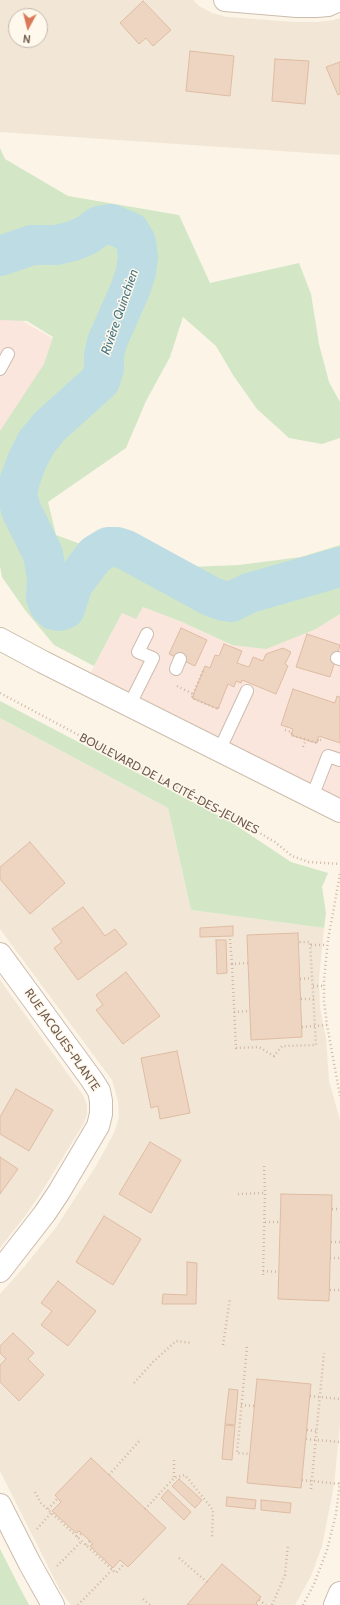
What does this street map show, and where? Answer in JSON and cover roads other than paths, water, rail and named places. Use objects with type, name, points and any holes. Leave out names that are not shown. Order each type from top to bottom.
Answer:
[{"type":"street","points":[[225,0],[316,6],[328,5],[339,0]]},
{"type":"street","points":[[0,639],[129,706],[340,811]]},
{"type":"street","name":"RUE JACQUES-PLANTE","points":[[0,954],[99,1091],[101,1114],[98,1126],[45,1214],[0,1271]]},
{"type":"street","points":[[0,1505],[53,1605]]},
{"type":"street","points":[[335,1605],[340,1593]]},
{"type":"lane","points":[[0,369],[8,354]]},
{"type":"lane","points":[[129,706],[153,658],[138,652],[147,634]]},
{"type":"lane","points":[[219,751],[247,691]]},
{"type":"lane","points":[[312,797],[328,756],[340,760]]},
{"type":"waterway","name":"Rivière Quinchien","points":[[0,256],[32,245],[56,245],[73,241],[87,235],[99,226],[111,224],[130,232],[136,242],[138,257],[136,272],[130,290],[107,342],[104,355],[104,369],[100,381],[50,426],[36,443],[20,480],[17,494],[21,510],[43,554],[47,579],[46,597],[49,605],[54,610],[59,611],[65,609],[73,584],[95,555],[108,547],[117,547],[126,550],[212,597],[231,602],[249,593],[340,567]]}]
